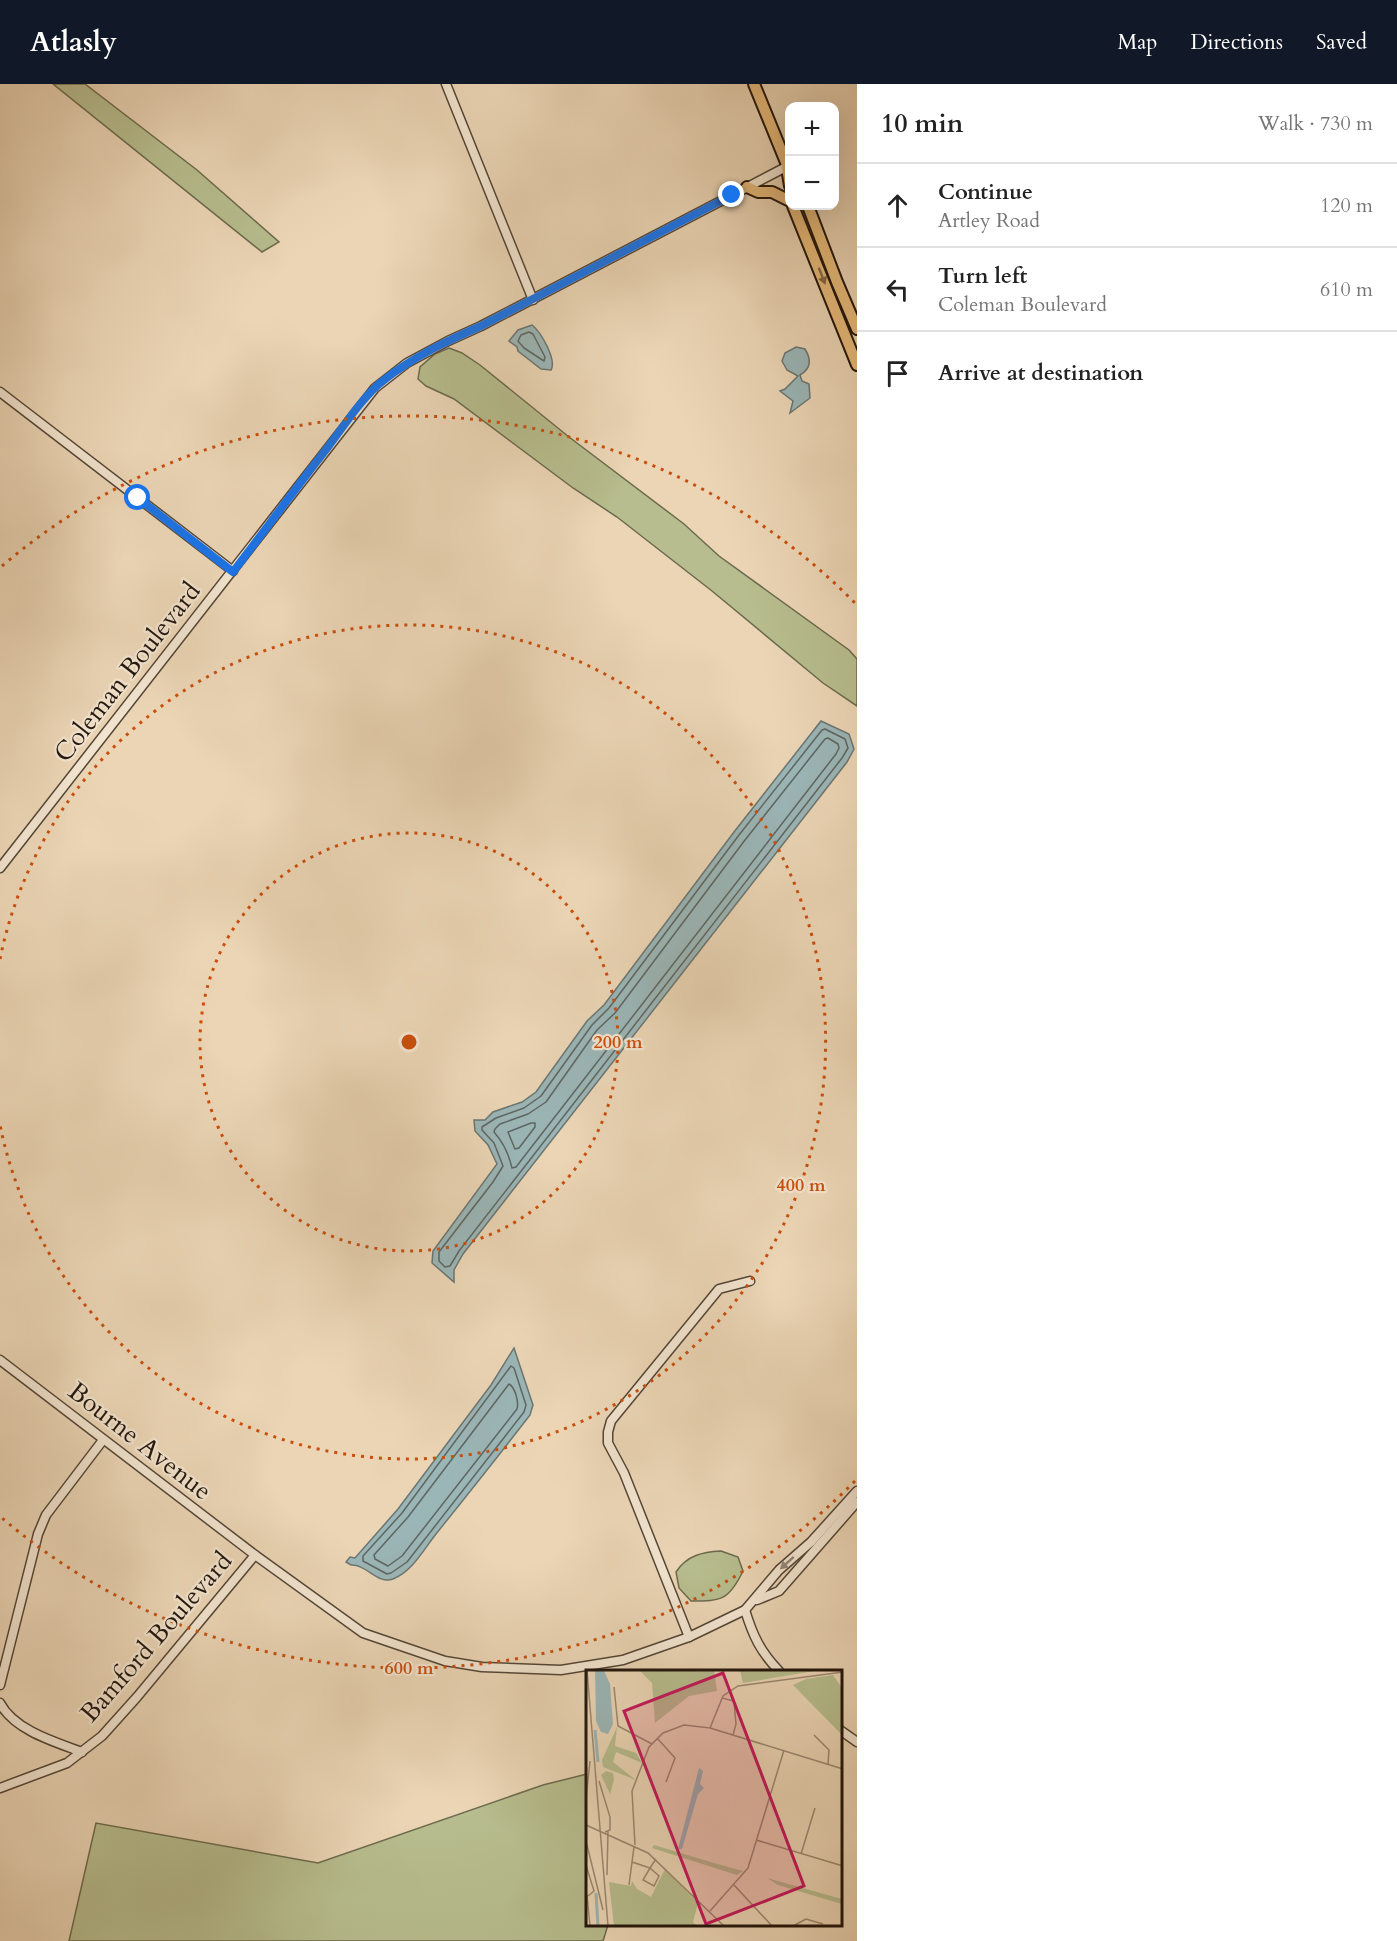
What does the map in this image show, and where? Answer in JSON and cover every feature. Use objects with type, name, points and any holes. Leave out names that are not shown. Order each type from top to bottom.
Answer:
[{"type":"main road","points":[[754,84],[785,162]]},
{"type":"main road","points":[[747,187],[758,192],[772,192],[785,199]]},
{"type":"main road","points":[[796,210],[857,365]]},
{"type":"main road","points":[[810,210],[857,329]]},
{"type":"street","points":[[446,84],[533,300]]},
{"type":"street","name":"Coleman Boulevard","points":[[0,868],[233,572],[335,438],[383,380],[407,363],[448,341],[533,300],[747,187],[785,171]]},
{"type":"street","points":[[0,392],[233,572]]},
{"type":"street","points":[[689,1637],[624,1473],[608,1443],[608,1432],[611,1421],[719,1289],[750,1281]]},
{"type":"street","name":"Bourne Avenue","points":[[0,1360],[255,1555]]},
{"type":"street","points":[[0,1685],[38,1534],[46,1515],[103,1440]]},
{"type":"street","name":"Bamford Boulevard","points":[[0,1788],[67,1763],[102,1736],[255,1555],[363,1633],[445,1661],[482,1667],[561,1670],[623,1660],[689,1637],[745,1610],[779,1570],[811,1542],[857,1491]]},
{"type":"street","name":"Bamford Boulevard","points":[[753,1601],[779,1591],[857,1502]]},
{"type":"street","points":[[745,1610],[752,1633],[760,1648],[778,1670]]},
{"type":"street","points":[[0,1703],[16,1722],[82,1752]]},
{"type":"street","points":[[842,1731],[857,1742]]},
{"type":"green space","points":[[53,84],[85,84],[197,170],[279,242],[262,252]]},
{"type":"green space","points":[[449,348],[462,353],[480,365],[569,437],[684,524],[719,556],[849,650],[857,659],[857,706],[823,683],[712,591],[617,517],[573,488],[454,399],[426,386],[418,379],[420,367],[435,354]]},
{"type":"green space","points":[[721,1551],[738,1557],[743,1571],[738,1581],[723,1597],[691,1601],[679,1588],[676,1572],[690,1558],[708,1552]]},
{"type":"green space","points":[[586,1774],[586,1926],[608,1926],[603,1941],[69,1941],[96,1823],[318,1863],[543,1785]]},
{"type":"water","points":[[532,325],[547,346],[552,360],[551,370],[541,369],[509,341],[518,330]]},
{"type":"water","points":[[796,347],[805,349],[808,356],[807,369],[800,375],[802,381],[809,384],[810,398],[790,413],[793,401],[780,391],[798,376],[787,370],[782,361],[785,353]]},
{"type":"water","points":[[821,721],[849,734],[854,749],[847,762],[463,1254],[454,1270],[454,1282],[432,1263],[433,1251],[497,1164],[488,1145],[475,1131],[474,1120],[485,1120],[493,1112],[522,1102],[536,1092],[587,1021],[604,1005]]},
{"type":"water","points":[[514,1348],[533,1405],[530,1415],[417,1560],[400,1576],[388,1580],[346,1562],[350,1557],[355,1558],[398,1509],[491,1385]]},
{"type":"route","points":[[138,498],[233,572],[335,438],[383,380],[407,363],[448,341],[732,195]]}]
